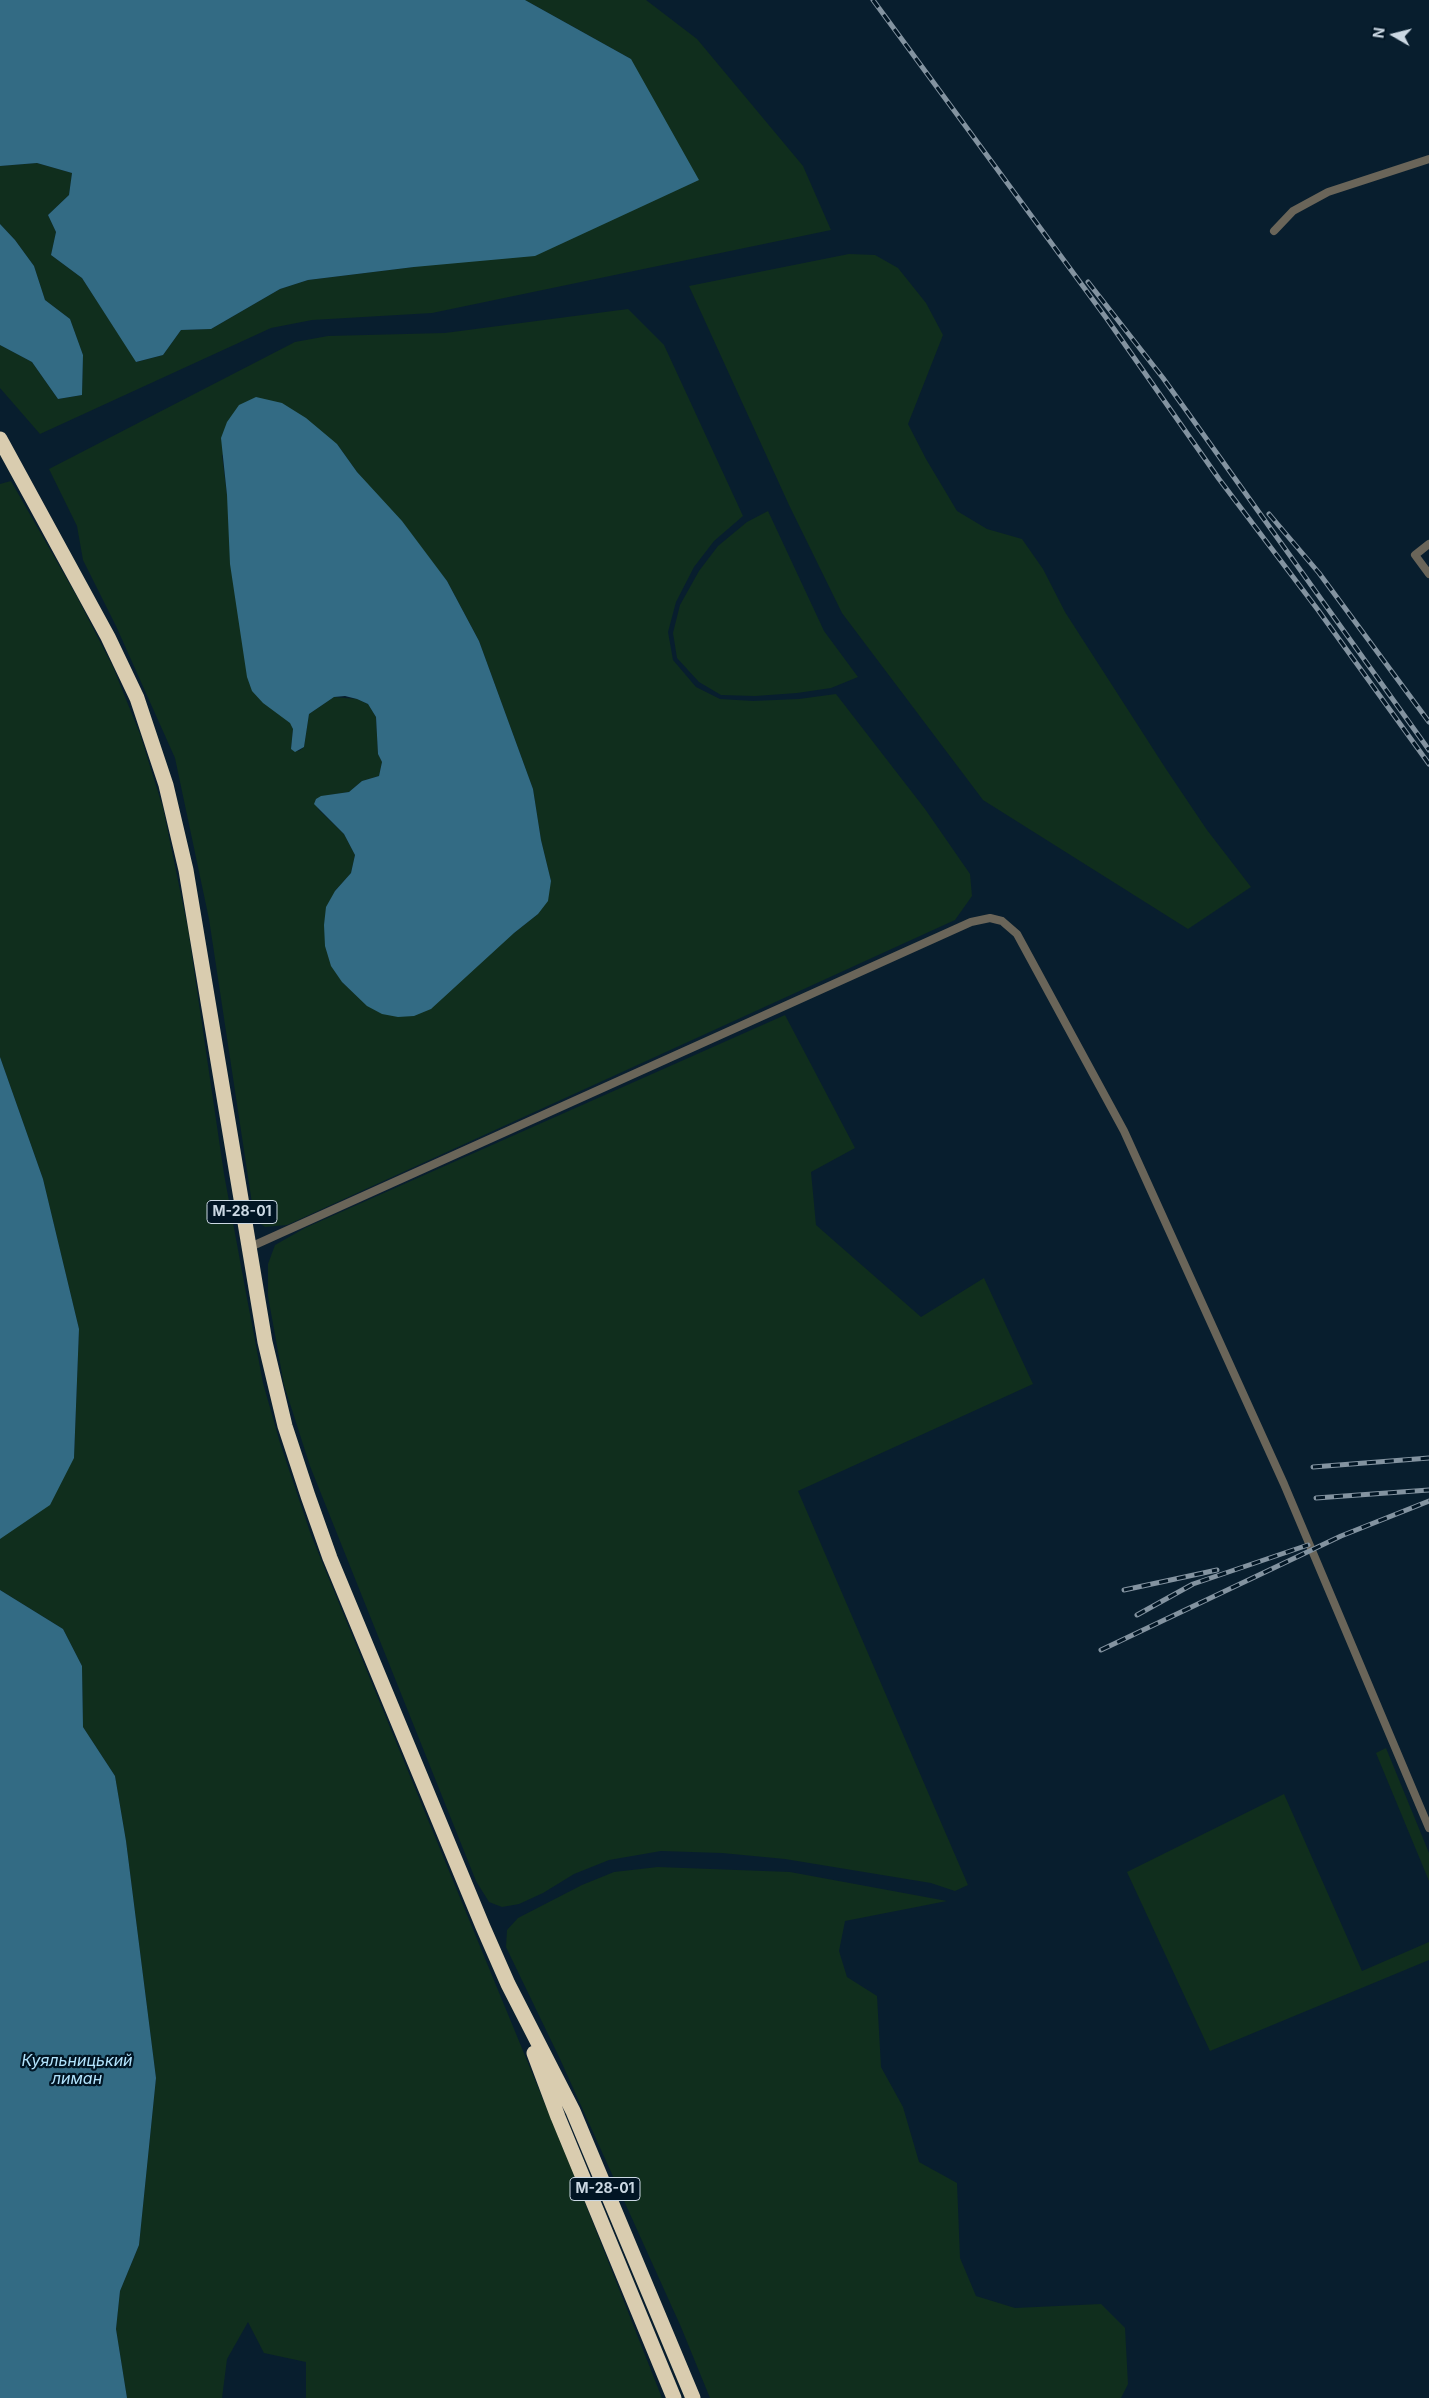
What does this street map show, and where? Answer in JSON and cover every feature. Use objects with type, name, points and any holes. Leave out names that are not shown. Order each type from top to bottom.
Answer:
[{"type":"highway","name":"М-28-01","points":[[0,439],[108,637],[137,698],[164,777],[186,870],[264,1342],[278,1398],[308,1496],[330,1558],[508,1984],[558,2117],[674,2398]]},
{"type":"highway","name":"М-28-01","points":[[508,1984],[573,2111],[693,2398]]},
{"type":"highway","points":[[646,2329],[652,2358],[666,2398]]},
{"type":"street","points":[[1274,231],[1293,212],[1328,192],[1429,159]]},
{"type":"street","points":[[1429,544],[1415,555],[1429,574]]},
{"type":"street","points":[[248,1248],[971,922],[990,918],[1002,921],[1017,934],[1124,1131],[1284,1484],[1429,1828]]},
{"type":"green space","points":[[525,0],[646,0],[697,39],[803,166],[831,230],[432,313],[312,320],[271,328],[40,434],[0,388],[0,345],[32,362],[58,399],[82,395],[83,355],[70,319],[45,300],[34,266],[15,240],[0,224],[0,166],[37,163],[72,173],[69,195],[48,215],[56,232],[51,255],[82,278],[137,362],[163,355],[181,330],[211,329],[280,289],[308,280],[414,267],[631,59]]},
{"type":"green space","points":[[849,254],[875,255],[898,268],[926,303],[943,335],[908,424],[957,511],[987,529],[1022,539],[1043,569],[1065,612],[1166,769],[1207,830],[1251,887],[1188,929],[983,800],[842,613],[789,505],[689,286]]},
{"type":"green space","points":[[628,309],[664,345],[743,516],[714,541],[694,567],[676,602],[668,632],[673,660],[696,687],[720,699],[753,701],[799,699],[836,694],[925,809],[970,874],[972,896],[955,920],[287,1225],[265,1227],[258,1222],[253,1210],[209,919],[175,758],[116,626],[83,560],[77,526],[49,469],[295,342],[328,336],[445,333]],"holes":[[[337,444],[357,472],[447,581],[479,641],[533,789],[541,840],[551,881],[538,914],[514,933],[354,993],[342,982],[335,891],[351,873],[355,855],[344,834],[318,809],[330,795],[349,792],[362,781],[379,776],[382,762],[378,754],[376,717],[368,704],[357,699],[334,697],[309,714],[304,747],[299,751],[291,749],[293,729],[227,495],[222,455]]]},
{"type":"green space","points":[[11,481],[77,597],[113,667],[140,734],[163,808],[188,929],[224,1174],[263,1383],[280,1443],[311,1535],[572,2170],[662,2398],[306,2398],[306,2362],[264,2353],[248,2322],[227,2359],[222,2398],[127,2398],[116,2329],[120,2291],[139,2245],[156,2078],[126,1841],[115,1776],[83,1727],[82,1666],[63,1629],[0,1590],[0,1539],[74,1458],[79,1329],[43,1179],[0,1057],[0,484]]},
{"type":"green space","points":[[768,511],[824,631],[858,677],[831,688],[797,693],[755,696],[721,695],[699,682],[677,658],[673,633],[680,605],[699,571],[718,546],[747,522]]},
{"type":"green space","points":[[785,1015],[855,1148],[811,1172],[816,1225],[921,1317],[984,1278],[1033,1384],[798,1491],[968,1885],[955,1891],[931,1883],[785,1859],[722,1853],[661,1851],[609,1860],[574,1874],[543,1893],[519,1904],[502,1907],[489,1902],[476,1881],[310,1466],[284,1385],[268,1296],[268,1264],[275,1245],[305,1228]]},
{"type":"green space","points":[[1386,1748],[1429,1853],[1429,1881],[1376,1753]]},
{"type":"green space","points":[[1284,1794],[1362,1971],[1429,1942],[1429,1960],[1210,2051],[1127,1872]]},
{"type":"green space","points":[[658,1867],[790,1872],[947,1901],[845,1921],[839,1951],[847,1977],[877,1996],[881,2067],[903,2107],[919,2162],[957,2183],[960,2258],[976,2296],[1015,2308],[1101,2304],[1125,2328],[1128,2384],[1121,2398],[710,2398],[681,2327],[560,2059],[506,1947],[507,1930],[518,1918],[582,1885],[614,1872]]},
{"type":"water","points":[[0,0],[525,0],[631,59],[699,180],[535,256],[414,267],[308,280],[280,289],[211,329],[181,330],[163,355],[136,362],[82,278],[51,255],[56,232],[48,215],[69,195],[72,173],[37,163],[0,166]]},
{"type":"water","points":[[0,224],[15,240],[34,266],[45,300],[70,319],[83,355],[82,395],[58,399],[32,362],[0,345]]},
{"type":"water","points":[[256,397],[282,403],[306,418],[337,444],[357,472],[402,521],[447,581],[479,641],[533,789],[541,840],[551,881],[548,901],[538,914],[514,933],[431,1009],[414,1016],[398,1017],[382,1014],[367,1006],[342,982],[331,966],[325,946],[324,925],[326,907],[335,891],[351,873],[355,855],[344,834],[314,804],[316,799],[321,796],[349,792],[362,781],[379,776],[382,762],[378,754],[376,717],[368,704],[345,696],[334,697],[309,714],[304,747],[295,752],[291,749],[293,729],[290,723],[263,703],[252,691],[247,677],[230,564],[227,495],[221,438],[227,422],[239,405]]},
{"type":"water","points":[[0,1057],[43,1179],[79,1329],[74,1458],[50,1505],[0,1539]]},
{"type":"water","name":"Куяльницький лиман","points":[[0,1590],[63,1629],[82,1666],[83,1727],[115,1776],[126,1841],[156,2078],[139,2245],[120,2291],[116,2329],[127,2398],[0,2398]]},
{"type":"railway","points":[[873,0],[1107,319],[1219,479],[1318,610],[1429,764]]},
{"type":"railway","points":[[1088,282],[1163,378],[1429,750]]},
{"type":"railway","points":[[1269,514],[1319,573],[1429,722]]},
{"type":"railway","points":[[1313,1467],[1429,1458]]},
{"type":"railway","points":[[1316,1498],[1429,1490]]},
{"type":"railway","points":[[1101,1650],[1341,1536],[1429,1501]]},
{"type":"railway","points":[[1137,1615],[1193,1584],[1308,1545]]},
{"type":"railway","points":[[1124,1590],[1217,1570]]}]
